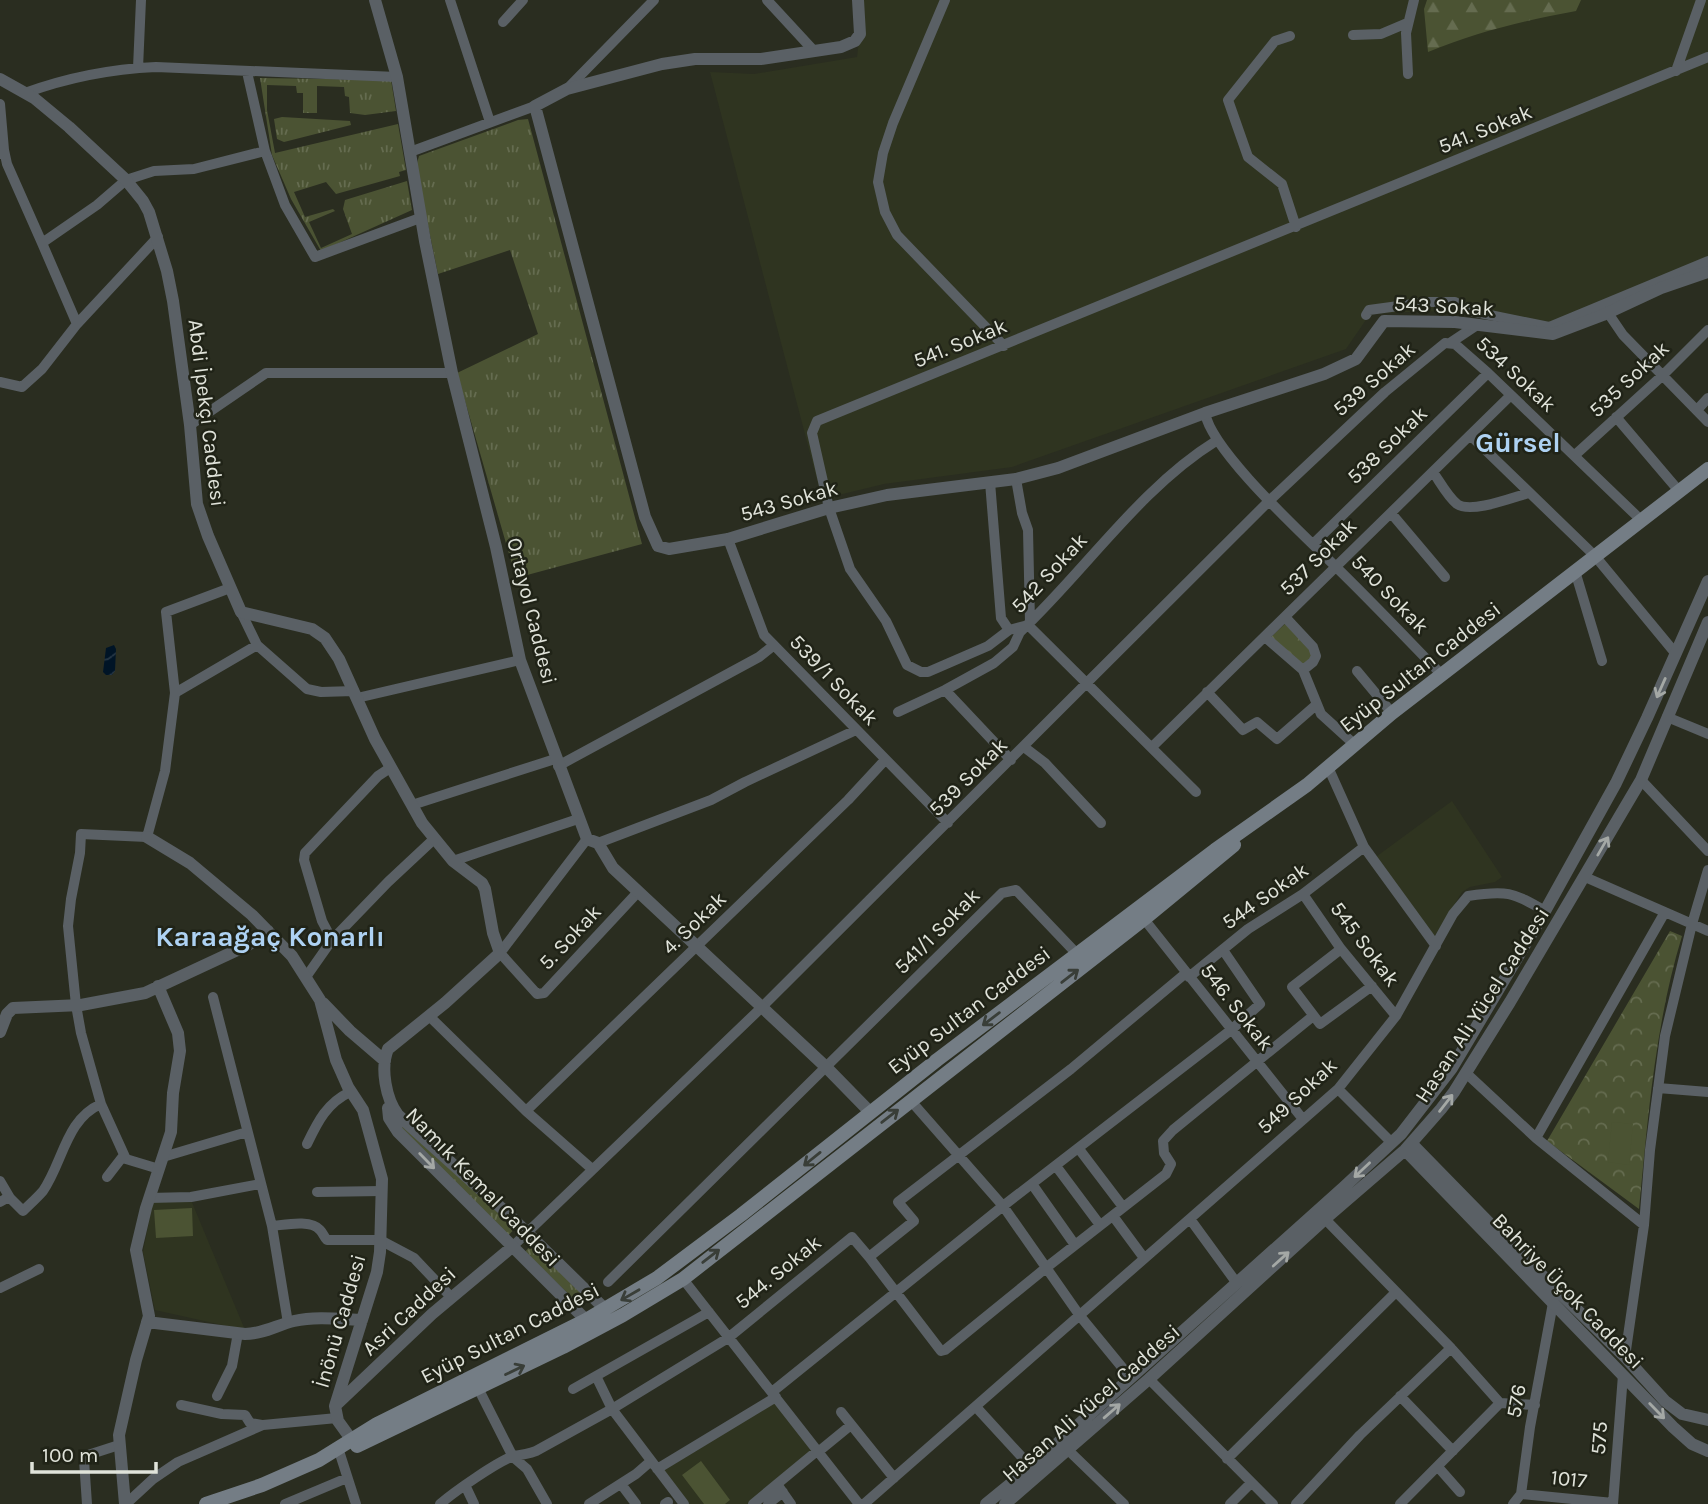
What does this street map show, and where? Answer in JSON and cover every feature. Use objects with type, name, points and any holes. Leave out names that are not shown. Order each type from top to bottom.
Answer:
[{"type":"main road","name":"Eyüp Sultan Caddesi","points":[[206,1504],[262,1486],[320,1460],[351,1439],[586,1320],[676,1265],[870,1112],[1328,767],[1392,713],[1708,469]]},
{"type":"main road","points":[[320,1460],[340,1454],[478,1388],[623,1315],[683,1279],[1144,919],[1230,849],[1243,832]]},
{"type":"street","points":[[138,68],[141,0]]},
{"type":"street","name":"Ortayol Caddesi","points":[[375,0],[397,78],[420,218],[452,373],[493,534],[520,660],[579,818],[613,868],[827,1068],[870,1112]]},
{"type":"street","points":[[450,0],[490,122]]},
{"type":"street","points":[[503,22],[523,0]]},
{"type":"street","points":[[566,89],[654,0]]},
{"type":"street","points":[[768,0],[814,51]]},
{"type":"street","points":[[410,152],[535,106],[566,89],[676,61],[761,59],[841,47],[855,41],[860,34],[858,0]]},
{"type":"street","points":[[944,0],[893,122],[883,153],[878,182],[885,212],[897,235],[1004,346]]},
{"type":"street","points":[[1408,74],[1407,23],[1414,0]]},
{"type":"street","points":[[1676,71],[1701,0]]},
{"type":"street","points":[[1353,35],[1381,34],[1407,23]]},
{"type":"street","points":[[1290,36],[1275,41],[1228,100],[1248,158],[1282,184],[1296,227]]},
{"type":"street","name":"541. Sokak","points":[[1029,623],[1009,630],[988,646],[928,672],[921,672],[907,665],[886,621],[850,569],[829,508],[812,433],[817,421],[1708,57]]},
{"type":"street","points":[[25,93],[52,83],[138,68],[397,78]]},
{"type":"street","points":[[247,72],[265,151],[285,205],[315,257],[420,218]]},
{"type":"street","name":"Abdi İpekçi Caddesi","points":[[0,79],[25,93],[69,127],[126,180],[144,201],[158,237],[173,301],[190,425],[197,504],[241,612]]},
{"type":"street","points":[[0,104],[2,152],[76,324]]},
{"type":"street","name":"543 Sokak","points":[[535,106],[645,517],[659,545],[669,549],[728,540],[829,508],[887,495],[1016,479],[1058,468],[1205,413],[1324,374],[1356,359],[1384,321],[1477,325],[1553,334],[1608,313],[1661,288],[1708,272]]},
{"type":"street","points":[[43,243],[97,205],[126,180],[154,171],[194,169],[265,151]]},
{"type":"street","points":[[0,382],[22,387],[42,369],[76,324],[158,237]]},
{"type":"street","points":[[1366,315],[1369,310],[1429,302],[1455,302],[1470,311],[1549,327],[1708,261]]},
{"type":"street","points":[[1608,313],[1623,335],[1708,422]]},
{"type":"street","name":"539 Sokak","points":[[512,1247],[761,1008],[1270,500],[1385,391],[1445,343],[1452,343],[1477,325]]},
{"type":"street","name":"535 Sokak","points":[[1575,455],[1708,330]]},
{"type":"street","name":"534 Sokak","points":[[1452,343],[1488,373],[1641,520]]},
{"type":"street","points":[[190,425],[266,373],[452,373]]},
{"type":"street","name":"538 Sokak","points":[[1313,544],[1488,373]]},
{"type":"street","name":"537 Sokak","points":[[1152,747],[1511,395]]},
{"type":"street","points":[[1697,410],[1708,398]]},
{"type":"street","name":"540 Sokak","points":[[1205,413],[1207,425],[1216,441],[1270,500],[1442,675]]},
{"type":"street","points":[[1616,417],[1679,491]]},
{"type":"street","points":[[1471,436],[1595,556],[1676,654]]},
{"type":"street","name":"542 Sokak","points":[[898,712],[945,690],[1004,655],[1013,647],[1020,632],[1169,477],[1190,458],[1216,441]]},
{"type":"street","points":[[1433,472],[1457,504],[1464,507],[1479,507],[1530,493]]},
{"type":"street","points":[[1016,479],[1028,530],[1029,623],[1196,792]]},
{"type":"street","points":[[990,482],[1001,618],[1009,630]]},
{"type":"street","points":[[1391,513],[1445,577]]},
{"type":"street","name":"539/1 Sokak","points":[[728,540],[764,635],[948,823]]},
{"type":"street","points":[[1575,571],[1602,661]]},
{"type":"street","points":[[986,1504],[1031,1467],[1392,1143],[1444,1081],[1545,911],[1616,783],[1708,581]]},
{"type":"street","points":[[230,588],[166,612],[175,694],[165,771],[147,837],[81,834],[68,926],[81,1033],[101,1104],[126,1159],[161,1163],[247,1132]]},
{"type":"street","points":[[241,612],[257,645],[307,689],[321,692],[355,695],[520,660]]},
{"type":"street","points":[[241,612],[319,632],[332,646],[390,768],[412,805],[434,839],[453,861],[482,883],[500,953]]},
{"type":"street","points":[[1285,617],[1313,647],[1316,656],[1314,662],[1303,670]]},
{"type":"street","name":"Hasan Ali Yücel Caddesi","points":[[1005,1504],[1149,1380],[1408,1146],[1441,1109],[1466,1073],[1641,780],[1708,622]]},
{"type":"street","points":[[1265,637],[1303,670],[1321,714],[1354,744]]},
{"type":"street","points":[[175,694],[257,645]]},
{"type":"street","points":[[412,805],[557,762],[760,657],[774,645]]},
{"type":"street","points":[[1357,671],[1392,713]]},
{"type":"street","points":[[945,690],[1011,760]]},
{"type":"street","points":[[1207,692],[1243,730],[1257,722],[1277,740],[1316,705]]},
{"type":"street","points":[[1667,717],[1708,734]]},
{"type":"street","points":[[320,1000],[385,1061],[391,1046],[500,953],[593,841],[711,800],[856,730]]},
{"type":"street","points":[[1024,747],[1045,763],[1101,823]]},
{"type":"street","name":"4. Sokak","points":[[526,1111],[886,760]]},
{"type":"street","points":[[1328,767],[1364,847],[1436,946]]},
{"type":"street","points":[[332,940],[322,921],[304,860],[305,853],[378,775],[390,768]]},
{"type":"street","points":[[1641,780],[1708,851]]},
{"type":"street","points":[[453,861],[579,818]]},
{"type":"street","name":"İnönü Caddesi","points":[[147,837],[190,863],[268,931],[292,956],[320,1000],[331,1046],[350,1092],[363,1110],[379,1160],[382,1191],[377,1272],[336,1412],[351,1439]]},
{"type":"street","points":[[306,977],[332,940],[434,839]]},
{"type":"street","name":"544 Sokak","points":[[959,1155],[1248,929],[1303,894],[1364,847]]},
{"type":"street","points":[[1625,1357],[1644,1225],[1650,1150],[1665,1036],[1708,870]]},
{"type":"street","points":[[1585,877],[1708,931]]},
{"type":"street","name":"541/1 Sokak","points":[[827,1068],[1006,891],[1016,890],[1077,954]]},
{"type":"street","name":"5. Sokak","points":[[500,953],[531,989],[537,994],[544,993],[638,892]]},
{"type":"street","name":"549 Sokak","points":[[861,1504],[976,1407],[1338,1088],[1396,1016],[1453,914],[1468,896],[1494,892],[1516,894],[1545,911]]},
{"type":"street","name":"545 Sokak","points":[[1303,894],[1341,949],[1396,1016]]},
{"type":"street","points":[[1536,1138],[1665,912]]},
{"type":"street","name":"546. Sokak","points":[[1144,919],[1302,1118]]},
{"type":"street","points":[[0,1032],[13,1008],[76,1005],[126,998],[248,944],[268,931]]},
{"type":"street","points":[[1341,949],[1292,987],[1313,1016],[1320,1024],[1372,986]]},
{"type":"street","points":[[589,1504],[774,1395],[1003,1206],[1231,1030],[1260,1004],[1223,950]]},
{"type":"street","points":[[125,1504],[119,1445],[123,1416],[149,1308],[136,1250],[173,1121],[173,1093],[181,1044],[158,986]]},
{"type":"street","points":[[213,997],[272,1226],[288,1323]]},
{"type":"street","points":[[429,1016],[526,1111],[592,1170]]},
{"type":"street","points":[[959,1155],[898,1202],[914,1221],[869,1257],[941,1351],[1166,1174],[1171,1164],[1164,1153],[1163,1141],[1173,1130],[1313,1016]]},
{"type":"street","name":"Namık Kemal Caddesi","points":[[385,1061],[388,1118],[398,1132],[586,1320]]},
{"type":"street","points":[[608,1282],[827,1068]]},
{"type":"street","points":[[1466,1073],[1536,1138],[1644,1225]]},
{"type":"street","points":[[1338,1088],[1392,1143]]},
{"type":"street","points":[[1658,1088],[1708,1092]]},
{"type":"street","points":[[307,1144],[325,1110],[338,1098],[350,1092]]},
{"type":"street","points":[[911,1101],[1003,1206],[1080,1316],[1130,1377]]},
{"type":"street","points":[[0,1181],[10,1198],[23,1211],[43,1190],[77,1123],[90,1109],[101,1104]]},
{"type":"street","points":[[363,1110],[389,1106],[605,1309]]},
{"type":"street","name":"Bahriye Üçok Caddesi","points":[[1408,1146],[1623,1376],[1684,1438],[1708,1451]]},
{"type":"street","name":"Bahriye Üçok Caddesi","points":[[1408,1146],[1625,1357],[1674,1409],[1689,1417],[1708,1420]]},
{"type":"street","points":[[1079,1149],[1124,1208]]},
{"type":"street","points":[[107,1177],[124,1155]]},
{"type":"street","points":[[1056,1166],[1100,1226]]},
{"type":"street","points":[[149,1198],[191,1197],[260,1184]]},
{"type":"street","points":[[1032,1184],[1076,1245]]},
{"type":"street","points":[[317,1192],[382,1191]]},
{"type":"street","points":[[0,1202],[10,1198]]},
{"type":"street","points":[[1113,1216],[1144,1258]]},
{"type":"street","points":[[1190,1219],[1236,1282]]},
{"type":"street","points":[[1325,1219],[1451,1348],[1500,1403],[1535,1405]]},
{"type":"street","points":[[272,1226],[295,1224],[319,1228],[327,1240],[380,1240],[414,1258],[451,1297]]},
{"type":"street","name":"544. Sokak","points":[[440,1504],[513,1457],[536,1451],[612,1409],[728,1338],[852,1237],[869,1257]]},
{"type":"street","name":"Asri Caddesi","points":[[336,1412],[451,1297],[512,1247]]},
{"type":"street","points":[[0,1288],[39,1269]]},
{"type":"street","points":[[683,1279],[861,1504]]},
{"type":"street","points":[[1227,1459],[1396,1292]]},
{"type":"street","name":"576","points":[[1513,1504],[1521,1494],[1553,1303]]},
{"type":"street","points":[[572,1389],[709,1312]]},
{"type":"street","points":[[147,1322],[258,1334],[288,1323],[328,1318],[362,1320]]},
{"type":"street","points":[[217,1396],[232,1366],[238,1333]]},
{"type":"street","points":[[1296,1504],[1400,1396],[1451,1348]]},
{"type":"street","points":[[596,1376],[612,1409],[684,1504]]},
{"type":"street","name":"575","points":[[1613,1503],[1623,1376]]},
{"type":"street","points":[[1149,1380],[1272,1504]]},
{"type":"street","points":[[478,1388],[513,1457],[527,1469],[547,1504]]},
{"type":"street","points":[[1400,1396],[1453,1451]]},
{"type":"street","points":[[1400,1504],[1500,1403]]},
{"type":"street","points":[[181,1405],[214,1413],[246,1415],[250,1423],[263,1425]]},
{"type":"street","points":[[976,1407],[1031,1467]]},
{"type":"street","points":[[125,1504],[153,1479],[178,1462],[263,1425],[336,1412]]},
{"type":"street","points":[[841,1412],[894,1478]]},
{"type":"street","points":[[768,1504],[780,1488],[851,1425]]},
{"type":"street","points":[[87,1504],[85,1460],[88,1455],[119,1445]]},
{"type":"street","points":[[1068,1450],[1124,1504]]},
{"type":"street","points":[[340,1454],[356,1504]]},
{"type":"street","points":[[1438,1466],[1460,1492]]},
{"type":"street","points":[[285,1504],[346,1478]]},
{"type":"street","points":[[1230,1504],[1251,1483]]},
{"type":"street","points":[[621,1484],[636,1504]]},
{"type":"street","points":[[466,1485],[474,1504]]},
{"type":"street","points":[[753,1504],[780,1488]]},
{"type":"street","points":[[780,1488],[791,1504]]},
{"type":"street","name":"1017","points":[[1521,1494],[1613,1503]]},
{"type":"shaded area","points":[[864,0],[1708,0],[1708,264],[1549,330],[1496,318],[1428,311],[1370,314],[1346,349],[1012,467],[884,484],[822,499],[710,72],[754,74],[857,57]]},
{"type":"shaded area","points":[[1452,801],[1502,877],[1495,882],[1470,887],[1462,892],[1434,937],[1373,859]]},
{"type":"shaded area","points":[[191,1200],[245,1330],[155,1310],[143,1252],[153,1201]]},
{"type":"shaded area","points":[[776,1397],[817,1451],[753,1504],[684,1504],[657,1469]]},
{"type":"green space","points":[[1427,0],[1581,0],[1576,11],[1501,27],[1428,52],[1424,9]]},
{"type":"green space","points":[[260,78],[391,80],[396,111],[365,115],[350,113],[349,97],[345,96],[344,87],[317,86],[317,113],[303,113],[303,93],[297,93],[296,86],[267,85],[267,110],[275,153],[398,124],[406,170],[399,172],[400,176],[336,194],[326,182],[294,192],[305,217],[333,209],[335,211],[309,222],[321,248],[352,234],[343,209],[345,200],[407,181],[412,210],[321,251],[291,199],[272,155]]},
{"type":"green space","points":[[282,117],[350,121],[351,125],[284,142],[277,139],[274,119]]},
{"type":"green space","points":[[528,119],[642,544],[516,578],[457,373],[538,334],[510,250],[438,274],[416,167],[419,156],[518,120]]},
{"type":"green space","points":[[1286,623],[1313,655],[1304,667],[1271,637]]},
{"type":"green space","points":[[1670,931],[1682,936],[1659,1037],[1639,1209],[1547,1141]]},
{"type":"green space","points":[[1612,1122],[1633,1124],[1629,1165],[1608,1162]]},
{"type":"green space","points":[[398,1124],[515,1228],[508,1236]]},
{"type":"green space","points":[[192,1208],[193,1236],[156,1238],[154,1210]]},
{"type":"green space","points":[[531,1245],[586,1297],[578,1303],[525,1252]]},
{"type":"green space","points":[[701,1461],[730,1500],[725,1504],[704,1504],[682,1475]]},
{"type":"water","points":[[114,645],[115,671],[112,675],[106,675],[103,672],[106,648]]},
{"type":"district","name":"Gürsel","points":[[1518,442]]},
{"type":"district","name":"Karaağaç Konarlı","points":[[270,936]]}]
